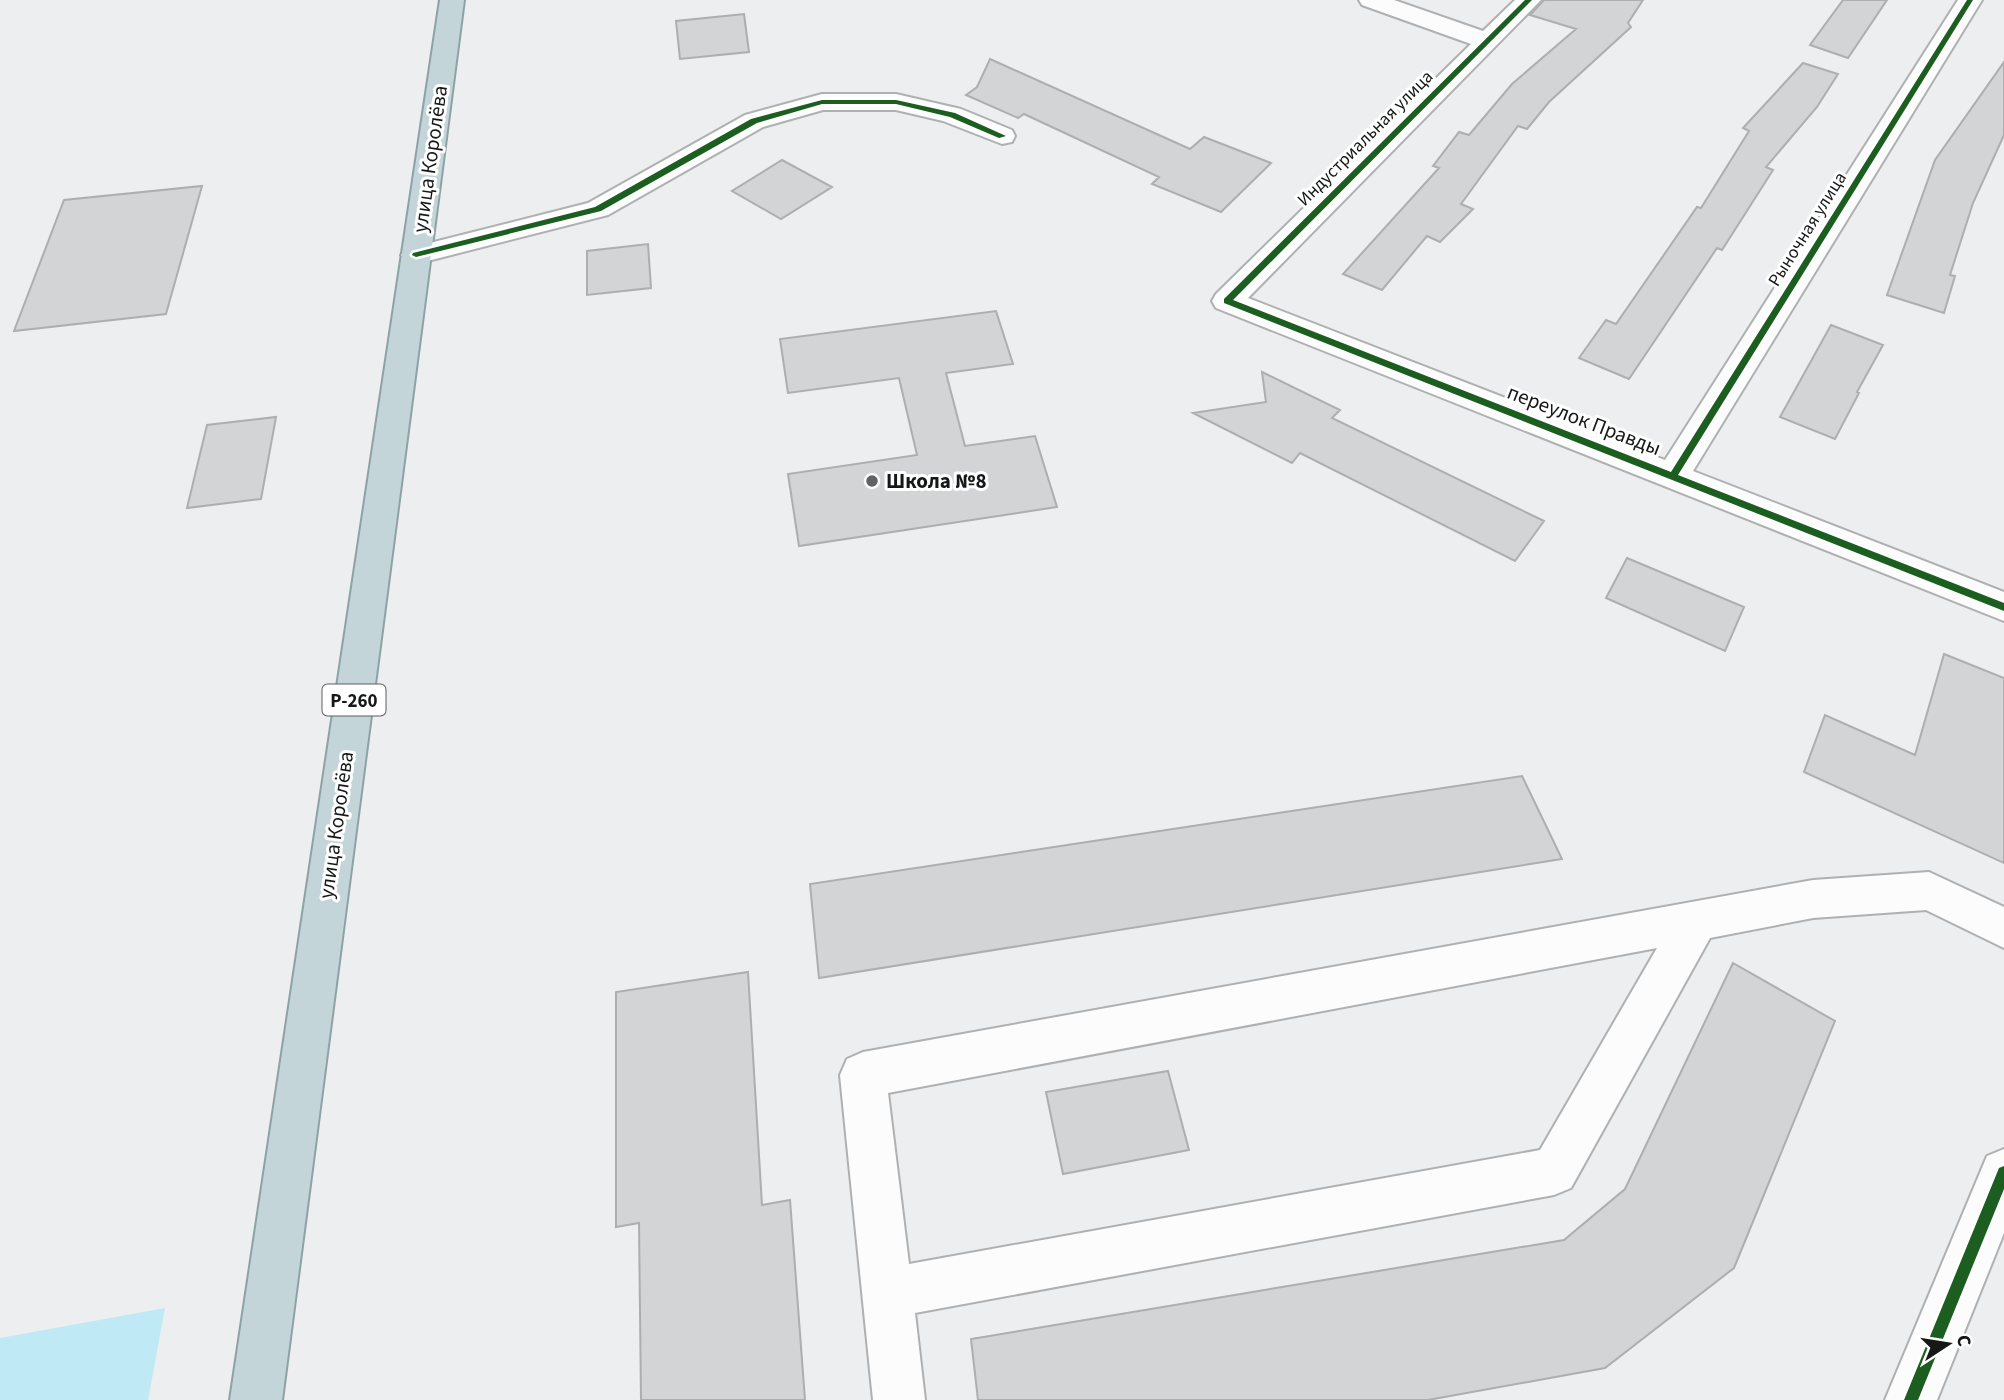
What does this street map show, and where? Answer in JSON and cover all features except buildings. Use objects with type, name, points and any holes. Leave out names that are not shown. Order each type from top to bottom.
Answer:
[{"type":"highway","name":"улица Королёва","points":[[256,1400],[452,0]]},
{"type":"street","points":[[1371,0],[1487,41]]},
{"type":"street","name":"Индустриальная улица","points":[[1227,301],[1529,0]]},
{"type":"street","name":"Рыночная улица","points":[[1673,476],[1970,0]]},
{"type":"street","points":[[416,255],[598,209],[754,121],[822,102],[896,102],[952,115],[1002,136]]},
{"type":"street","name":"переулок Правды","points":[[1227,301],[2004,607]]},
{"type":"street","points":[[899,1400],[863,1074],[1813,899],[1929,891],[2004,928]]},
{"type":"street","points":[[886,1293],[1554,1171],[1697,920]]},
{"type":"street","points":[[1911,1400],[2004,1173]]},
{"type":"shaded area","points":[[165,1308],[148,1400],[0,1400],[0,1338]]},
{"type":"cycle path","points":[[1529,0],[1227,301],[2004,607]]},
{"type":"cycle path","points":[[1673,476],[1970,0]]},
{"type":"cycle path","points":[[416,255],[598,209],[754,121],[822,102],[896,102],[952,115],[1002,136]]},
{"type":"cycle path","points":[[1911,1400],[2004,1173]]},
{"type":"place","name":"Школа №8","points":[[872,481]]}]
